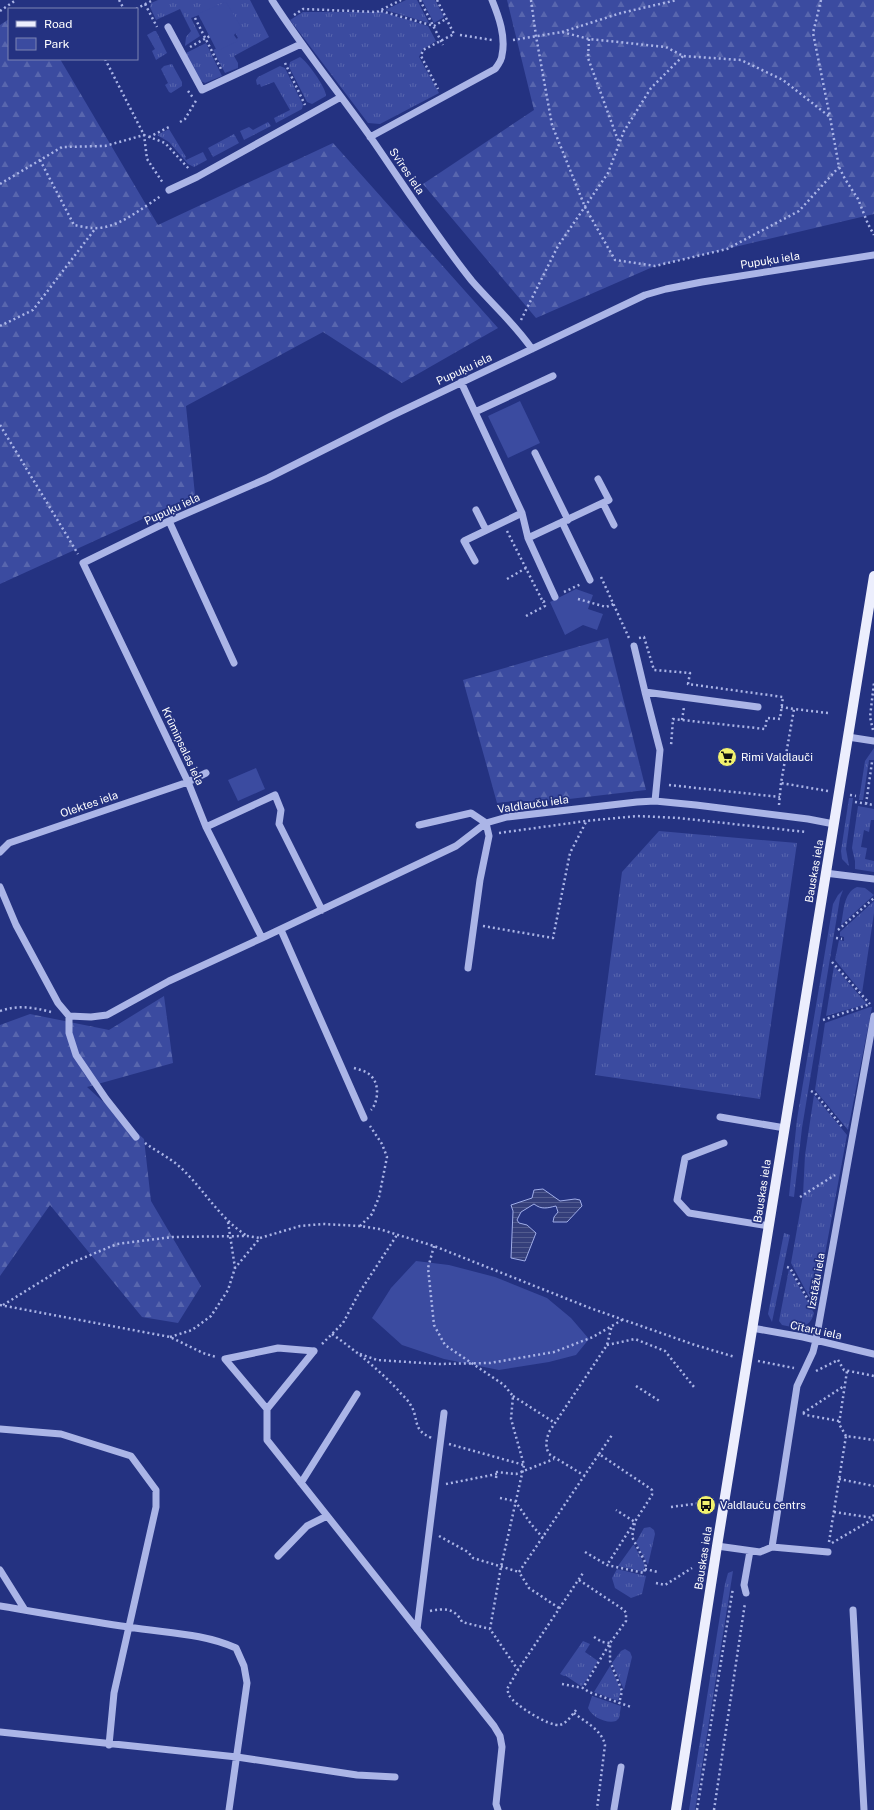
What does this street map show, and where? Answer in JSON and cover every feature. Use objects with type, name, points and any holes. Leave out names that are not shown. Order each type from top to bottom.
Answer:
[{"type":"main road","name":"Bauskas iela","points":[[676,1810],[825,872],[874,576]]},
{"type":"street","name":"Svīres iela","points":[[272,0],[301,44],[370,137],[416,205],[472,281],[517,329],[532,349]]},
{"type":"street","points":[[370,137],[496,69],[502,56],[502,30],[492,0]]},
{"type":"street","points":[[168,27],[202,90],[301,44]]},
{"type":"street","points":[[169,190],[196,178],[341,97]]},
{"type":"street","name":"Pupuķu iela","points":[[83,563],[169,521],[268,478],[461,382],[645,295],[666,289],[874,255]]},
{"type":"street","points":[[475,412],[553,376]]},
{"type":"street","points":[[461,382],[522,513],[528,538],[555,597]]},
{"type":"street","points":[[535,453],[590,580]]},
{"type":"street","points":[[528,538],[609,500],[598,479]]},
{"type":"street","points":[[603,504],[614,526]]},
{"type":"street","points":[[476,510],[486,530]]},
{"type":"street","points":[[475,561],[464,541],[522,513]]},
{"type":"street","points":[[169,521],[234,663]]},
{"type":"street","name":"Krūmiņsalas iela","points":[[83,563],[188,782],[206,827],[262,938]]},
{"type":"street","points":[[632,643],[660,750],[655,802]]},
{"type":"street","points":[[645,692],[758,707]]},
{"type":"street","points":[[848,737],[873,741]]},
{"type":"street","name":"Olektes iela","points":[[0,852],[8,843],[188,782],[206,773]]},
{"type":"street","points":[[206,827],[275,795],[281,810],[279,824],[322,910]]},
{"type":"street","name":"Valdlauču iela","points":[[69,1016],[91,1017],[107,1015],[169,980],[281,930],[456,846],[486,822],[507,817],[637,802],[655,802],[737,810],[834,824]]},
{"type":"street","points":[[419,825],[471,813],[486,822],[489,836],[468,968]]},
{"type":"street","points":[[825,872],[874,879]]},
{"type":"street","points":[[0,887],[16,925],[58,1003],[69,1016],[69,1033],[76,1055],[106,1100],[136,1137]]},
{"type":"street","points":[[281,930],[364,1118]]},
{"type":"street","name":"Izstāžu iela","points":[[772,1547],[797,1386],[814,1352],[874,1016]]},
{"type":"street","points":[[720,1117],[785,1128]]},
{"type":"street","points":[[724,1143],[685,1158],[677,1200],[689,1213],[769,1226]]},
{"type":"street","name":"Cītaru iela","points":[[752,1328],[816,1340],[874,1354]]},
{"type":"street","points":[[267,1409],[225,1359],[278,1348],[314,1351]]},
{"type":"street","points":[[314,1351],[267,1409],[267,1440],[494,1726],[500,1736],[502,1746],[496,1804],[498,1810]]},
{"type":"street","points":[[301,1483],[357,1394]]},
{"type":"street","points":[[417,1629],[444,1412]]},
{"type":"street","points":[[0,1429],[61,1434],[131,1456],[156,1490],[156,1507],[114,1693],[109,1745]]},
{"type":"street","points":[[278,1556],[308,1526],[327,1516]]},
{"type":"street","points":[[717,1546],[760,1552],[772,1547],[828,1552]]},
{"type":"street","points":[[746,1593],[744,1585],[750,1551]]},
{"type":"street","points":[[0,1570],[25,1610]]},
{"type":"street","points":[[0,1606],[202,1637],[220,1641],[236,1648],[244,1666],[247,1683],[229,1810]]},
{"type":"street","points":[[853,1610],[864,1810]]},
{"type":"street","points":[[0,1732],[109,1745],[237,1757],[357,1775],[395,1777]]},
{"type":"street","points":[[614,1809],[621,1767]]},
{"type":"path","points":[[0,11],[16,0]]},
{"type":"path","points":[[138,8],[153,0]]},
{"type":"path","points":[[284,20],[303,9],[378,12],[401,0]]},
{"type":"path","points":[[420,0],[443,45]]},
{"type":"path","points":[[437,0],[454,34]]},
{"type":"path","points":[[532,0],[536,36],[552,125],[585,207],[614,260],[655,266],[727,249],[799,211],[839,167]]},
{"type":"path","points":[[442,98],[421,56],[423,50],[454,34],[502,41],[536,36],[562,32],[621,13],[677,0]]},
{"type":"path","points":[[821,0],[813,34],[839,167],[858,199],[868,224],[874,234]]},
{"type":"path","points":[[145,4],[158,29]]},
{"type":"path","points":[[380,11],[434,26],[446,19]]},
{"type":"path","points":[[195,18],[226,79]]},
{"type":"path","points":[[562,32],[589,39],[666,48],[683,56],[741,60],[783,80],[830,117]]},
{"type":"path","points":[[181,52],[210,36]]},
{"type":"path","points":[[589,39],[588,58],[619,143]]},
{"type":"path","points":[[278,65],[306,51]]},
{"type":"path","points":[[280,53],[310,115]]},
{"type":"path","points":[[517,329],[558,246],[608,173],[624,131],[651,88],[683,56]]},
{"type":"path","points":[[40,160],[74,225],[94,229],[115,224],[131,216],[169,190],[148,159],[144,135],[106,60]]},
{"type":"path","points":[[185,85],[192,97],[196,101],[200,102]]},
{"type":"path","points":[[180,122],[185,119],[202,90]]},
{"type":"path","points":[[148,138],[169,127]]},
{"type":"path","points":[[144,135],[148,138],[165,143],[196,178]]},
{"type":"path","points":[[0,184],[62,147],[105,146],[144,135]]},
{"type":"path","points":[[0,326],[33,310],[94,229]]},
{"type":"path","points":[[0,425],[74,545],[83,563]]},
{"type":"path","points":[[506,579],[526,568]]},
{"type":"path","points":[[600,575],[632,643]]},
{"type":"path","points":[[578,599],[606,607],[614,604]]},
{"type":"path","points":[[526,616],[545,606],[542,602]]},
{"type":"path","points":[[637,638],[644,637],[654,670],[690,673],[688,684],[782,697],[780,719],[767,718],[765,730],[673,719],[671,747]]},
{"type":"path","points":[[873,741],[874,733],[870,717],[870,705],[874,683]]},
{"type":"path","points":[[781,707],[828,713]]},
{"type":"path","points":[[779,806],[781,783],[794,709]]},
{"type":"path","points":[[866,804],[872,762]]},
{"type":"path","points":[[669,780],[671,790]]},
{"type":"path","points":[[781,783],[856,796]]},
{"type":"path","points":[[669,785],[780,797]]},
{"type":"path","points":[[737,797],[738,792]]},
{"type":"path","points":[[855,802],[874,805]]},
{"type":"path","points":[[489,836],[586,821],[637,816],[679,818],[806,832]]},
{"type":"path","points":[[474,924],[553,938],[570,852],[586,821]]},
{"type":"path","points":[[838,930],[874,898]]},
{"type":"path","points":[[836,938],[842,939]]},
{"type":"path","points":[[832,962],[870,1004]]},
{"type":"path","points":[[823,1020],[870,1004],[874,1005]]},
{"type":"path","points":[[0,1011],[13,1007],[28,1006],[69,1016]]},
{"type":"path","points":[[341,1066],[364,1071],[373,1077],[378,1091],[375,1106],[364,1118],[382,1144],[387,1157],[378,1198],[372,1214],[360,1226]]},
{"type":"path","points":[[811,1091],[815,1093],[847,1132],[853,1136]]},
{"type":"path","points":[[136,1137],[180,1167],[228,1221],[247,1236]]},
{"type":"path","points":[[800,1197],[840,1171],[846,1172]]},
{"type":"path","points":[[228,1221],[235,1268]]},
{"type":"path","points":[[2,1305],[71,1263],[116,1244],[172,1237],[247,1236],[260,1238],[300,1226],[323,1224],[360,1226],[434,1246],[590,1308],[726,1356],[814,1372],[838,1360]]},
{"type":"path","points":[[314,1351],[344,1323],[359,1292],[397,1235]]},
{"type":"path","points":[[170,1336],[192,1330],[211,1316],[228,1290],[235,1268],[260,1238]]},
{"type":"path","points":[[434,1246],[428,1268],[434,1325],[445,1345],[504,1385],[513,1396],[555,1423]]},
{"type":"path","points":[[787,1267],[790,1268],[816,1313],[821,1314]]},
{"type":"path","points":[[2,1305],[170,1336],[203,1354],[225,1359]]},
{"type":"path","points":[[360,1354],[377,1360],[439,1364],[473,1364],[554,1352],[593,1337],[622,1319]]},
{"type":"path","points":[[585,1476],[554,1459],[548,1454],[546,1441],[555,1423],[607,1345],[612,1325]]},
{"type":"path","points":[[332,1334],[360,1354],[390,1382],[410,1404],[416,1416],[416,1426],[422,1434],[441,1442],[524,1465]]},
{"type":"path","points":[[607,1345],[634,1339],[665,1351],[694,1386]]},
{"type":"path","points":[[838,1346],[836,1354],[844,1370],[874,1376]]},
{"type":"path","points":[[847,1371],[839,1421],[839,1424],[846,1436],[829,1546],[874,1519]]},
{"type":"path","points":[[636,1386],[661,1402]]},
{"type":"path","points":[[803,1413],[844,1386]]},
{"type":"path","points":[[490,1629],[501,1568],[524,1465],[511,1419],[513,1396]]},
{"type":"path","points":[[793,1412],[839,1421]]},
{"type":"path","points":[[520,1572],[612,1436]]},
{"type":"path","points":[[846,1436],[874,1440]]},
{"type":"path","points":[[599,1454],[652,1490],[650,1500],[607,1565]]},
{"type":"path","points":[[435,1486],[497,1474],[497,1472],[516,1474],[554,1459]]},
{"type":"path","points":[[496,1478],[497,1474]]},
{"type":"path","points":[[839,1479],[874,1486]]},
{"type":"path","points":[[500,1498],[515,1501],[543,1538]]},
{"type":"path","points":[[671,1507],[702,1503]]},
{"type":"path","points":[[616,1510],[635,1522]]},
{"type":"path","points":[[834,1512],[874,1519]]},
{"type":"path","points":[[874,1513],[874,1519]]},
{"type":"path","points":[[585,1552],[607,1565],[644,1573],[646,1564],[632,1537],[635,1522]]},
{"type":"path","points":[[430,1531],[468,1552],[473,1558],[501,1568],[520,1572],[529,1588],[559,1608]]},
{"type":"path","points":[[656,1583],[665,1585],[692,1568]]},
{"type":"path","points":[[645,1569],[658,1572]]},
{"type":"path","points":[[576,1710],[564,1723],[558,1725],[548,1724],[514,1702],[509,1696],[507,1689],[518,1670],[583,1573]]},
{"type":"path","points":[[578,1580],[626,1613],[626,1621],[610,1643],[583,1688]]},
{"type":"path","points":[[697,1810],[733,1587]]},
{"type":"path","points":[[714,1810],[746,1593]]},
{"type":"path","points":[[419,1613],[448,1609],[458,1614],[462,1622],[490,1629],[518,1670]]},
{"type":"path","points":[[594,1637],[602,1642],[610,1643]]},
{"type":"path","points":[[610,1643],[610,1661],[622,1691],[619,1704]]},
{"type":"path","points":[[562,1684],[583,1688],[588,1692],[631,1707]]},
{"type":"path","points":[[574,1713],[599,1732],[604,1739],[605,1745],[597,1809]]},
{"type":"green space","points":[[158,0],[250,0],[269,37],[234,56],[238,63],[238,68],[225,73],[213,50],[238,38],[222,10],[201,20],[199,15],[191,18],[200,36],[185,46],[186,37],[191,31],[180,9],[156,20],[150,7],[151,3]]},
{"type":"green space","points":[[406,0],[417,0],[429,23],[385,10]]},
{"type":"green space","points":[[422,0],[435,0],[444,17],[434,23]]},
{"type":"green space","points":[[507,0],[874,0],[874,214],[655,266],[536,318],[423,184],[534,110]]},
{"type":"green space","points":[[226,2],[241,27],[234,35],[238,41],[217,51],[198,14]]},
{"type":"green space","points":[[303,12],[382,12],[428,26],[436,41],[422,50],[419,57],[439,93],[380,124],[368,123],[290,20]]},
{"type":"green space","points":[[8,20],[8,60],[61,60],[158,225],[333,143],[498,328],[402,383],[323,332],[186,406],[195,495],[0,584],[0,25]]},
{"type":"green space","points":[[156,31],[167,53],[156,60],[152,51],[155,49],[147,35]]},
{"type":"green space","points":[[206,43],[222,76],[205,83],[199,80],[186,53]]},
{"type":"green space","points":[[300,57],[316,75],[325,92],[326,96],[312,104],[307,102],[289,67],[290,62]]},
{"type":"green space","points":[[172,64],[182,82],[182,86],[171,93],[165,85],[168,83],[161,69],[164,66]]},
{"type":"green space","points":[[280,66],[285,68],[303,105],[302,109],[276,123],[274,118],[290,110],[274,82],[261,87],[260,84],[257,85],[256,80],[258,77]]},
{"type":"green space","points":[[268,122],[271,126],[244,140],[240,131],[249,127],[253,130]]},
{"type":"green space","points":[[169,129],[186,157],[186,160],[203,152],[207,160],[194,167],[188,164],[169,142],[157,135]]},
{"type":"green space","points":[[234,134],[239,143],[213,157],[208,148]]},
{"type":"green space","points":[[520,401],[540,443],[508,458],[488,416]]},
{"type":"green space","points":[[576,589],[593,595],[588,609],[603,614],[597,630],[583,625],[565,635],[550,602]]},
{"type":"green space","points":[[608,638],[646,790],[552,801],[514,801],[497,803],[463,680]]},
{"type":"green space","points":[[874,748],[874,760],[869,760],[863,800],[859,800],[865,761]]},
{"type":"green space","points":[[256,768],[265,789],[238,801],[228,780]]},
{"type":"green space","points":[[849,798],[853,798],[846,849],[849,866],[842,859],[841,851]]},
{"type":"green space","points":[[858,806],[874,809],[874,820],[871,820],[869,832],[864,830],[861,847],[867,848],[865,859],[874,861],[874,872],[855,869],[852,848]]},
{"type":"green space","points":[[659,831],[797,843],[760,1099],[595,1075],[622,872]]},
{"type":"green space","points":[[857,887],[865,888],[874,895],[841,925],[847,898],[852,890]]},
{"type":"green space","points":[[843,890],[840,898],[802,1128],[794,1197],[789,1196],[797,1119],[833,904]]},
{"type":"green space","points":[[874,901],[874,913],[862,993],[835,960],[839,940],[844,941],[844,937],[840,936],[840,932]]},
{"type":"green space","points":[[834,966],[867,1004],[826,1016]]},
{"type":"green space","points":[[164,996],[173,1063],[87,1087],[144,1139],[151,1201],[201,1286],[178,1323],[142,1317],[50,1205],[0,1276],[0,1025],[30,1014],[109,1030]]},
{"type":"green space","points":[[872,1007],[848,1130],[815,1090],[825,1023]]},
{"type":"green space","points":[[814,1095],[847,1135],[815,1308],[791,1263],[803,1195],[805,1155]]},
{"type":"green space","points":[[784,1233],[790,1235],[772,1322],[768,1314]]},
{"type":"green space","points":[[416,1261],[449,1265],[495,1277],[547,1298],[571,1318],[589,1339],[576,1355],[549,1362],[499,1370],[444,1359],[402,1345],[372,1318],[391,1288]]},
{"type":"green space","points":[[789,1269],[814,1313],[812,1319],[806,1325],[797,1327],[782,1325],[779,1321]]},
{"type":"green space","points":[[650,1527],[654,1530],[655,1534],[648,1565],[636,1542],[644,1528]]},
{"type":"green space","points":[[633,1545],[645,1565],[643,1572],[618,1566]]},
{"type":"green space","points":[[617,1569],[646,1576],[642,1594],[631,1598],[615,1588],[612,1578]]},
{"type":"green space","points":[[733,1571],[695,1810],[689,1810],[725,1584],[728,1573]]},
{"type":"green space","points":[[583,1641],[590,1644],[585,1652],[598,1661],[581,1686],[566,1676],[560,1674]]},
{"type":"green space","points":[[625,1649],[630,1652],[632,1657],[624,1690],[612,1663],[621,1651]]},
{"type":"green space","points":[[610,1666],[621,1690],[618,1701],[594,1692]]},
{"type":"green space","points":[[592,1696],[621,1706],[619,1718],[616,1721],[608,1722],[596,1717],[588,1708]]},
{"type":"shaded area","points":[[543,1189],[560,1201],[575,1199],[580,1200],[582,1206],[567,1222],[553,1222],[554,1217],[558,1212],[556,1206],[542,1208],[534,1204],[521,1212],[517,1220],[519,1223],[527,1225],[536,1233],[525,1261],[511,1258],[513,1211],[511,1205],[532,1198],[534,1190]]},
{"type":"place","name":"Rimi Valdlauči","points":[[727,757]]},
{"type":"place","name":"Valdlauču centrs","points":[[706,1505]]}]
